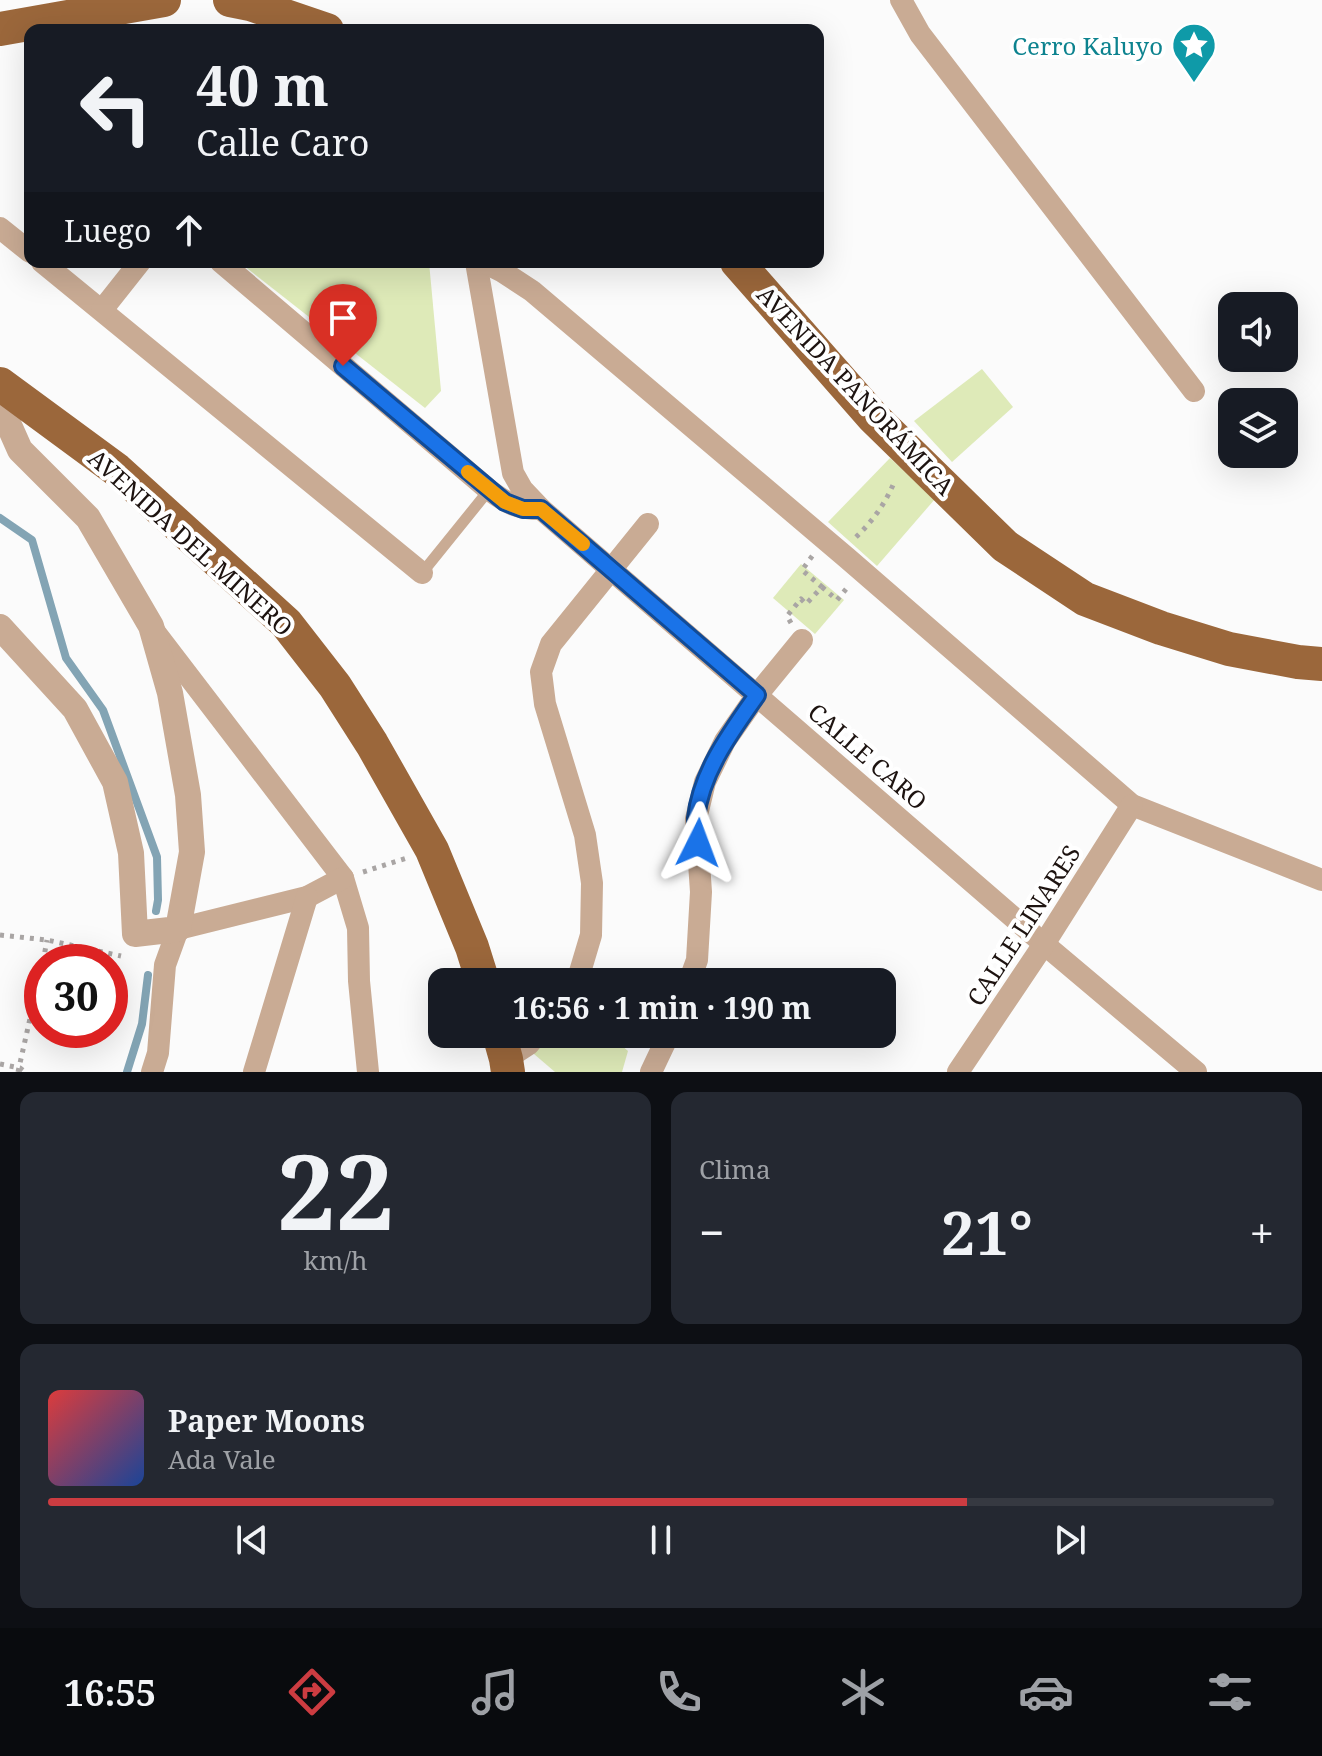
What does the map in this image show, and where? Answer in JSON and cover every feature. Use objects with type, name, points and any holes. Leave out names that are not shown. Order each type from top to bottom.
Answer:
[{"type":"main road","points":[[28,24],[164,0]]},
{"type":"main road","points":[[230,0],[309,24]]},
{"type":"main road","points":[[0,29],[24,25]]},
{"type":"main road","name":"AVENIDA PANORÁMICA","points":[[742,268],[873,417],[1005,546],[1085,599],[1161,628],[1229,649],[1322,664]]},
{"type":"main road","name":"AVENIDA DEL MINERO","points":[[0,384],[117,470],[286,623],[372,744],[432,850],[479,968]]},
{"type":"street","points":[[901,0],[920,34],[1194,391]]},
{"type":"street","points":[[0,228],[24,247]]},
{"type":"street","points":[[50,268],[422,573]]},
{"type":"street","points":[[102,310],[135,268]]},
{"type":"street","points":[[228,268],[489,490],[505,502],[523,509],[541,509]]},
{"type":"street","name":"CALLE CARO","points":[[477,268],[513,473],[522,489],[541,509],[1196,1072]]},
{"type":"street","points":[[495,268],[532,291],[1132,805],[1322,880]]},
{"type":"street","points":[[0,405],[20,450],[88,518],[151,626],[343,878],[358,928],[359,981],[368,1072]]},
{"type":"street","points":[[581,968],[591,935],[592,883],[585,835],[545,704],[541,672],[551,644],[648,524]]},
{"type":"street","points":[[151,626],[170,693],[188,795],[192,852],[178,929],[165,965],[158,1053],[152,1072]]},
{"type":"street","points":[[0,627],[75,709],[115,782],[131,853],[135,934],[178,929],[307,897],[343,878]]},
{"type":"street","points":[[694,968],[701,892],[696,819],[705,782],[725,741],[757,695],[802,640]]},
{"type":"street","name":"CALLE LINARES","points":[[958,1072],[1132,805]]},
{"type":"street","points":[[254,1072],[307,897]]},
{"type":"street","points":[[651,1072],[662,1048]]},
{"type":"lane","points":[[422,573],[489,490]]},
{"type":"path","points":[[869,525],[895,481],[890,476]]},
{"type":"path","points":[[802,570],[837,600]]},
{"type":"path","points":[[806,604],[822,587]]},
{"type":"path","points":[[343,878],[432,850]]},
{"type":"path","points":[[0,935],[66,944]]},
{"type":"path","points":[[46,944],[47,940]]},
{"type":"path","points":[[0,1064],[21,1071],[26,1048]]},
{"type":"green space","points":[[247,268],[430,268],[441,391],[425,408]]},
{"type":"green space","points":[[982,369],[1013,407],[952,462],[914,421]]},
{"type":"green space","points":[[890,458],[935,499],[877,566],[828,522]]},
{"type":"green space","points":[[801,564],[844,600],[815,634],[773,598]]},
{"type":"green space","points":[[527,1048],[624,1048],[628,1051],[622,1072],[555,1072]]},
{"type":"waterway","points":[[0,518],[32,540],[66,658],[103,710],[157,857],[156,911]]},
{"type":"waterway","points":[[127,1072],[142,1024],[148,975]]},
{"type":"slow traffic","points":[[468,472],[505,502],[523,509],[541,509],[583,544]]},
{"type":"place","name":"Cerro Kaluyo","points":[[1194,84]]},
{"type":"route","points":[[343,366],[505,502],[523,509],[541,509],[757,695],[725,741],[705,782],[696,819],[698,843]]}]
